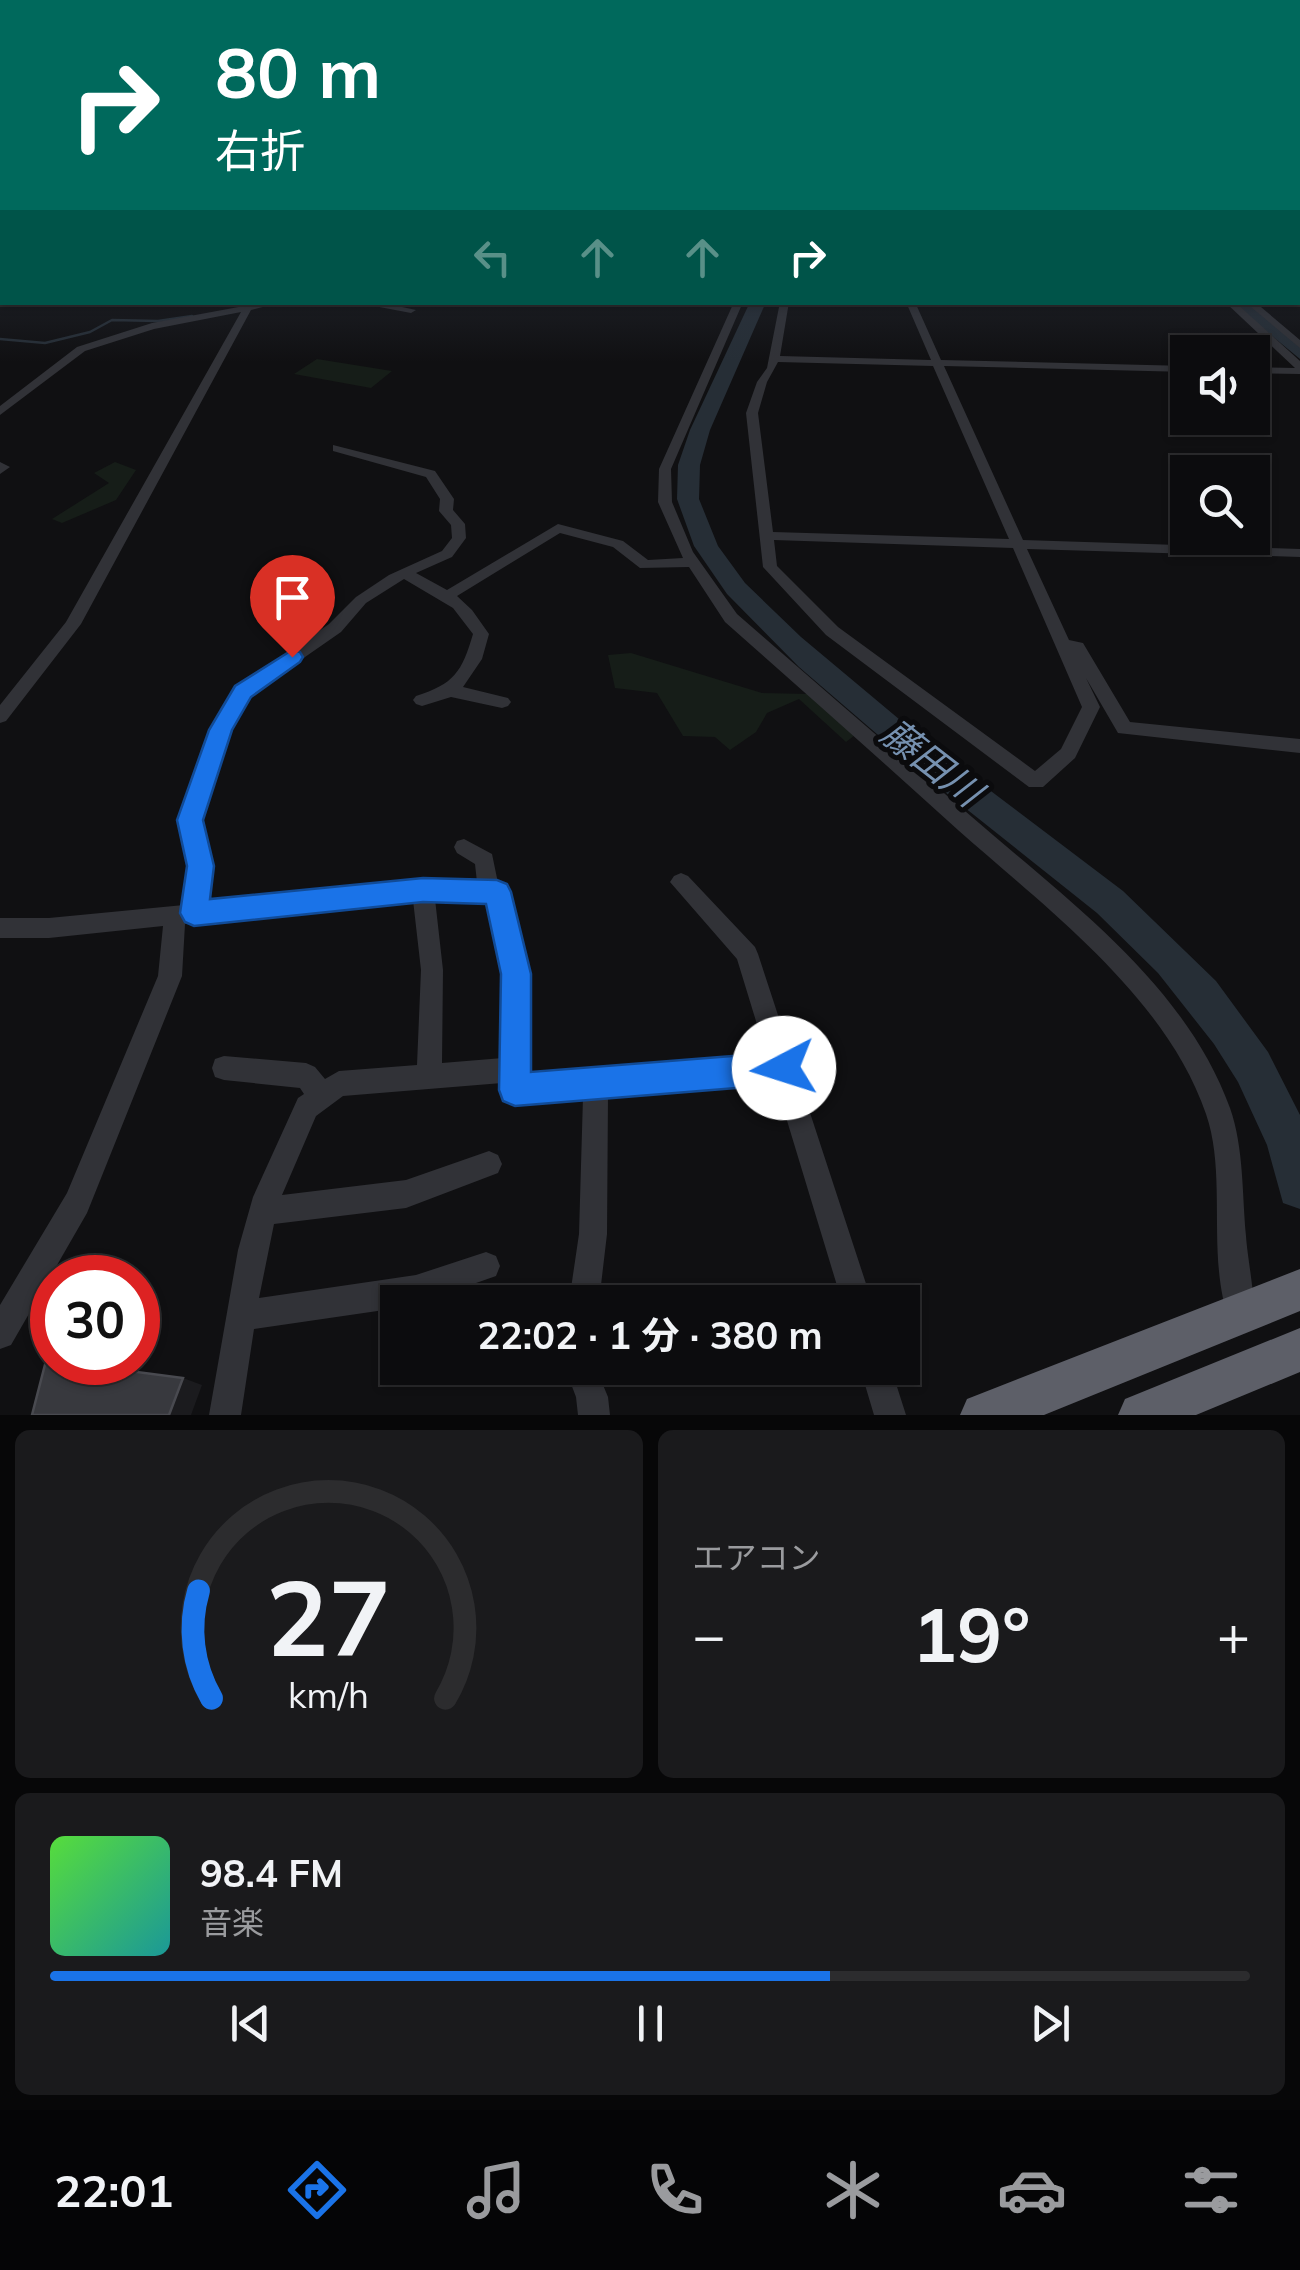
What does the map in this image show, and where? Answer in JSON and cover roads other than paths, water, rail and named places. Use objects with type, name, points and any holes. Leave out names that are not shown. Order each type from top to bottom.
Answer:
[{"type":"highway","points":[[983,1415],[1300,1290]]},
{"type":"highway","points":[[1141,1415],[1281,1359]]},
{"type":"street","points":[[377,305],[410,310]]},
{"type":"street","points":[[738,305],[665,469],[665,502],[691,562],[731,618],[1084,928],[1155,1002],[1173,1027],[1218,1111],[1225,1141],[1235,1284],[1246,1313]]},
{"type":"street","points":[[785,305],[774,359],[752,413],[770,567],[832,631],[1036,782],[1068,753],[1091,708],[911,305]]},
{"type":"street","points":[[1232,305],[1300,369]]},
{"type":"street","points":[[1253,305],[1300,345]]},
{"type":"street","points":[[0,412],[80,349],[152,326],[249,306]]},
{"type":"street","points":[[0,716],[73,624],[249,306]]},
{"type":"street","points":[[774,359],[1170,369]]},
{"type":"street","points":[[1270,370],[1300,369]]},
{"type":"street","points":[[0,1334],[77,1202],[170,976],[201,866],[190,820],[230,710],[243,692],[336,628],[361,600],[404,573],[447,554],[460,538],[458,524],[446,511],[447,498],[431,474],[337,448]]},
{"type":"street","points":[[447,596],[558,528],[618,544],[645,564],[691,562]]},
{"type":"street","points":[[768,536],[1300,553]]},
{"type":"street","points":[[404,573],[447,596],[481,634],[474,659],[452,691]]},
{"type":"street","points":[[1062,643],[1077,647],[1124,728],[1300,746]]},
{"type":"street","points":[[422,700],[452,691],[502,702]]},
{"type":"street","points":[[464,847],[485,860],[488,892]]},
{"type":"street","points":[[681,882],[747,954],[852,1285]]},
{"type":"street","points":[[423,890],[432,970],[429,1074]]},
{"type":"street","points":[[0,928],[49,928],[423,890],[497,892],[516,974],[515,1090],[784,1068]]},
{"type":"street","points":[[224,1068],[306,1076],[322,1096]]},
{"type":"street","points":[[225,1415],[263,1212],[307,1107],[339,1084],[514,1070]]},
{"type":"street","points":[[586,1285],[593,1234],[596,1083]]},
{"type":"street","points":[[263,1212],[406,1194],[488,1164]]},
{"type":"street","points":[[242,1316],[416,1290],[486,1266]]},
{"type":"street","points":[[587,1385],[594,1415]]},
{"type":"street","points":[[881,1385],[890,1415]]},
{"type":"waterway","name":"藤田川","points":[[757,305],[700,430],[689,465],[688,499],[706,546],[736,588],[809,660],[947,776],[1110,902],[1172,961],[1229,1029],[1253,1067],[1290,1145],[1300,1186]]},
{"type":"waterway","points":[[1243,305],[1300,354]]},
{"type":"waterway","points":[[0,339],[45,343],[90,332],[112,320],[158,321],[192,316]]}]
